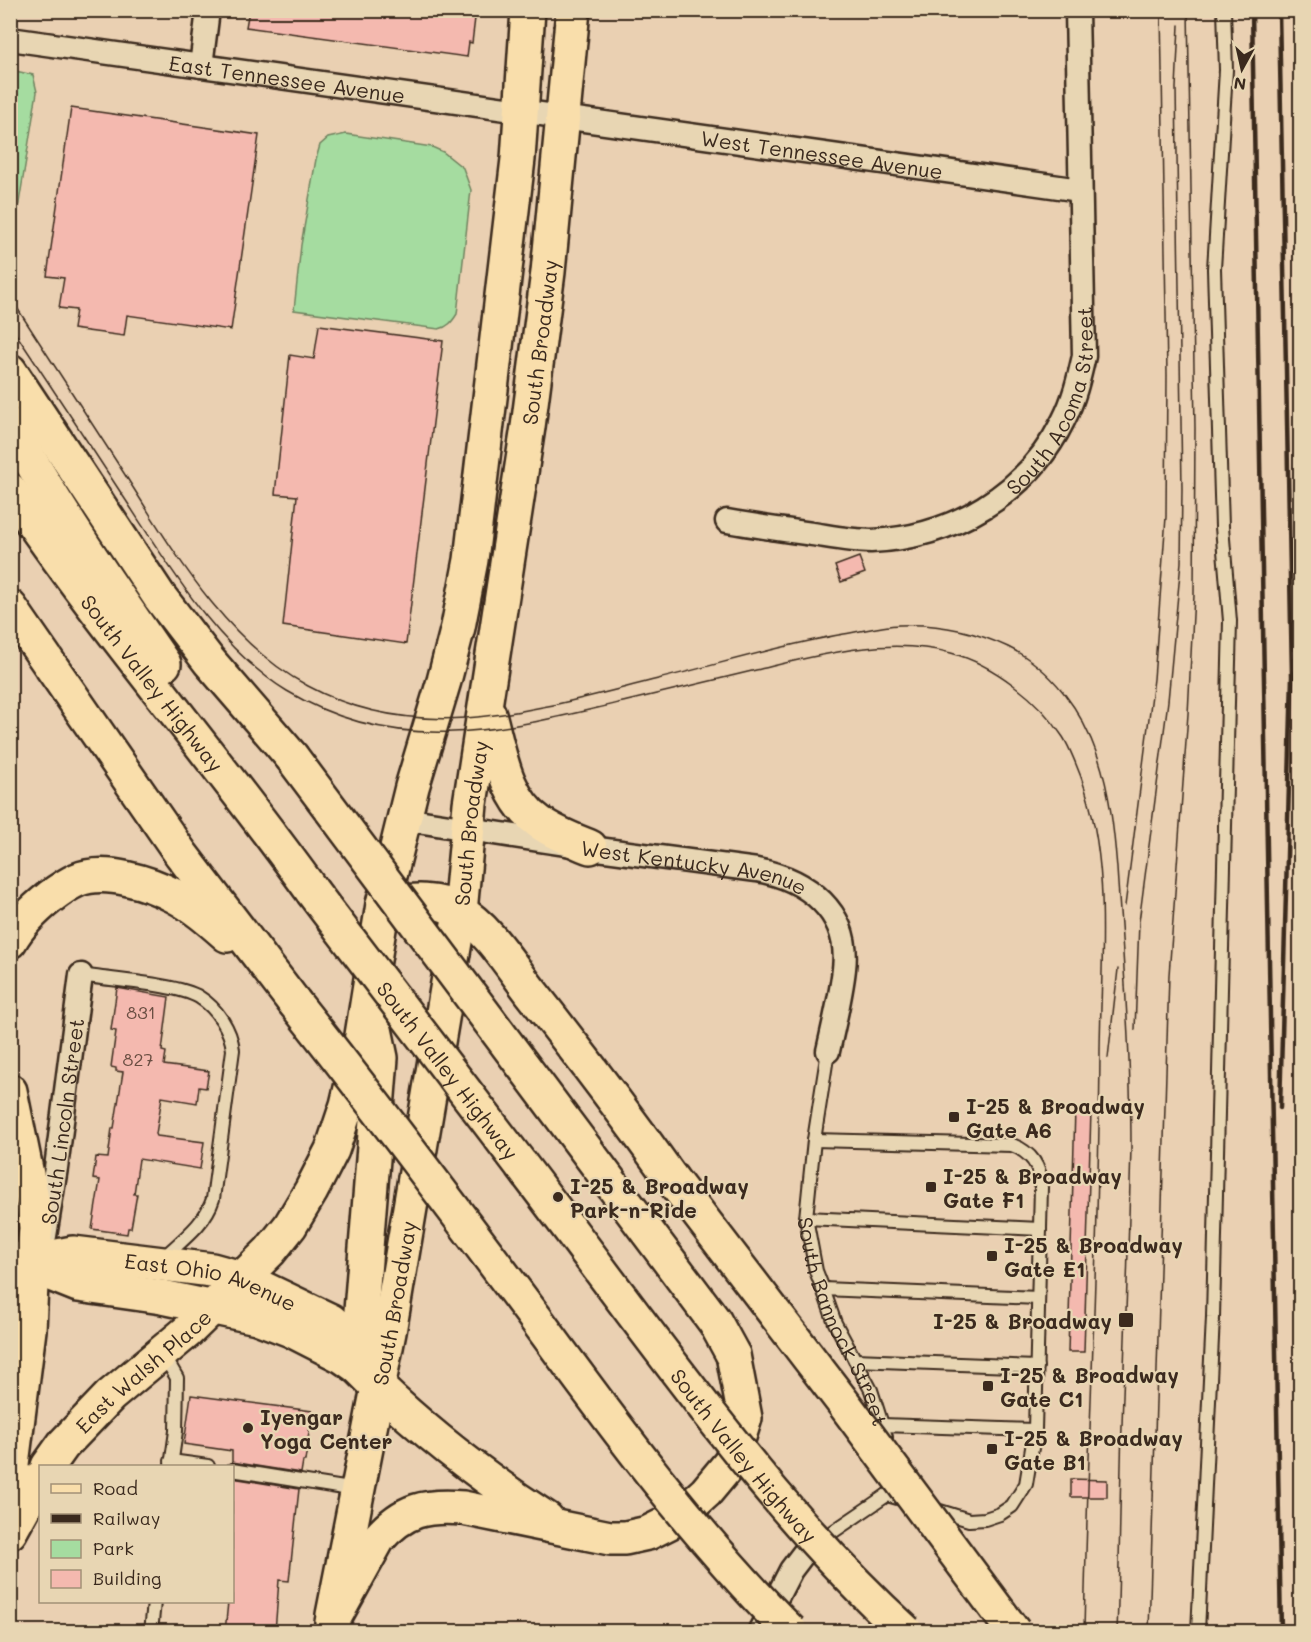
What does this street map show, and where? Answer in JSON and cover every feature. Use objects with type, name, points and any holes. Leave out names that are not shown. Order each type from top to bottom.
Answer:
[{"type":"main road","name":"South Broadway","points":[[241,1278],[270,1251],[290,1226],[332,1150],[347,1105],[359,1054],[383,904],[404,819],[458,627],[471,560],[518,159],[528,10]]},
{"type":"main road","name":"South Broadway","points":[[331,1627],[357,1490],[368,1376],[389,1332],[460,912],[468,828],[547,284],[573,10]]},
{"type":"main road","points":[[10,371],[159,596],[209,661],[291,756],[715,1322],[733,1355],[745,1418],[731,1462],[706,1492],[676,1520],[648,1533],[625,1538],[610,1538],[464,1508],[443,1506],[410,1512],[388,1527],[378,1539],[331,1627]]},
{"type":"main road","points":[[10,425],[75,533],[165,664],[272,836]]},
{"type":"main road","name":"South Valley Highway","points":[[10,490],[90,603],[272,836],[704,1409],[801,1526],[906,1632]]},
{"type":"main road","points":[[10,608],[181,854],[393,1127],[616,1427],[722,1557],[791,1632]]},
{"type":"main road","points":[[486,703],[508,782],[518,799],[536,821],[590,847]]},
{"type":"main road","points":[[10,941],[17,929],[35,909],[79,879],[101,876],[126,878],[176,896],[200,912],[236,943],[294,1002]]},
{"type":"main road","points":[[383,904],[419,900],[441,902],[460,912],[493,941],[1014,1632]]},
{"type":"main road","points":[[367,996],[381,1058],[361,1311],[368,1376],[414,1421],[561,1528]]},
{"type":"main road","points":[[10,1091],[35,1220],[21,1260]]},
{"type":"main road","points":[[10,1206],[22,1239],[21,1260]]},
{"type":"main road","name":"East Ohio Avenue","points":[[21,1260],[73,1253],[212,1270],[241,1278],[331,1321],[341,1330],[368,1376]]},
{"type":"main road","name":"East Ohio Avenue","points":[[21,1260],[78,1285],[162,1297],[256,1317],[325,1346],[368,1376]]},
{"type":"main road","name":"South Lincoln Street","points":[[10,1480],[29,1330],[21,1260]]},
{"type":"main road","name":"East Walsh Place","points":[[49,1465],[63,1445],[110,1396],[163,1353],[241,1278]]},
{"type":"main road","points":[[10,1532],[39,1480]]},
{"type":"street","points":[[201,66],[208,10]]},
{"type":"street","name":"South Acoma Street","points":[[727,521],[835,538],[869,541],[904,538],[937,530],[969,517],[998,499],[1024,476],[1046,450],[1063,421],[1076,390],[1084,356],[1077,10]]},
{"type":"street","name":"East Tennessee Avenue","points":[[10,39],[564,117]]},
{"type":"street","name":"West Tennessee Avenue","points":[[564,117],[1080,190]]},
{"type":"street","name":"West Kentucky Avenue","points":[[404,819],[775,873],[794,880],[814,892],[830,909],[840,930],[845,950],[845,968],[828,1051]]},
{"type":"street","name":"South Lincoln Street","points":[[21,1260],[47,1227],[81,975]]},
{"type":"street","points":[[759,1632],[790,1570],[807,1549]]},
{"type":"lane","points":[[1198,1632],[1212,1317],[1230,621],[1222,526],[1214,269],[1226,70],[1224,10]]},
{"type":"lane","points":[[81,975],[175,989],[198,996],[212,1007],[232,1038],[233,1050],[209,1212],[197,1227],[157,1263]]},
{"type":"lane","name":"South Bannock Street","points":[[828,1051],[814,1140],[806,1218],[816,1271],[835,1323],[871,1390],[886,1437],[887,1495]]},
{"type":"lane","points":[[807,1549],[887,1495],[969,1520],[985,1519],[1000,1514],[1012,1506],[1021,1494],[1026,1484],[1035,1430],[1041,1182],[1039,1172],[1029,1155],[1018,1147],[1005,1144],[814,1140]]},
{"type":"lane","points":[[806,1218],[1040,1229]]},
{"type":"lane","points":[[823,1289],[1038,1298]]},
{"type":"lane","points":[[163,1353],[177,1378],[176,1431],[171,1464]]},
{"type":"lane","points":[[855,1360],[1037,1367]]},
{"type":"lane","points":[[882,1425],[1035,1430]]},
{"type":"lane","points":[[234,1470],[357,1490]]},
{"type":"lane","points":[[151,1632],[154,1603]]},
{"type":"green space","points":[[11,70],[33,75],[37,92],[11,252]]},
{"type":"green space","points":[[346,134],[432,147],[443,152],[463,168],[471,190],[457,314],[445,327],[439,329],[294,310],[301,245],[320,145],[328,138]]},
{"type":"building","points":[[249,10],[472,10],[471,18],[475,18],[472,43],[469,42],[467,57],[246,27]]},
{"type":"building","points":[[71,108],[259,135],[231,330],[127,315],[124,336],[73,329],[76,310],[59,308],[64,278],[47,276]]},
{"type":"building","points":[[319,325],[443,341],[406,644],[283,626],[297,496],[275,494],[290,355],[314,359]]},
{"type":"building","points":[[859,557],[865,573],[841,582],[835,566]]},
{"type":"building","points":[[117,988],[169,997],[162,1051],[166,1052],[164,1065],[209,1071],[206,1088],[199,1087],[197,1103],[162,1097],[156,1134],[157,1136],[204,1142],[200,1169],[139,1159],[134,1194],[137,1194],[131,1228],[128,1228],[127,1234],[92,1229],[100,1180],[93,1179],[96,1157],[108,1158],[123,1072],[111,1067],[116,1031],[111,1030]]},
{"type":"building","points":[[1075,1109],[1091,1110],[1084,1352],[1068,1352]]},
{"type":"building","name":"Iyengar Yoga Center","points":[[191,1395],[312,1411],[305,1461],[303,1461],[301,1473],[232,1462],[232,1451],[184,1444]]},
{"type":"building","points":[[234,1478],[299,1489],[289,1581],[279,1580],[275,1632],[225,1632],[228,1603],[234,1603]]},
{"type":"building","points":[[1071,1479],[1107,1480],[1107,1497],[1071,1497]]},
{"type":"tram line","points":[[1125,906],[1154,679],[1166,517],[1167,375],[1161,10]]},
{"type":"tram line","points":[[1149,1632],[1169,975],[1188,714],[1194,595],[1195,428],[1188,10]]},
{"type":"tram line","points":[[1135,1030],[1139,922],[1168,701],[1181,562],[1176,88],[1179,25]]},
{"type":"tram line","points":[[10,297],[179,559],[224,617],[250,644],[278,667],[308,686],[351,705],[394,715],[438,719],[482,717],[570,701],[820,638],[899,625],[927,625],[955,629],[1008,647],[1039,667],[1064,693],[1084,724],[1091,740],[1098,757],[1108,798],[1117,868],[1127,1013],[1131,1148],[1117,1632]]},
{"type":"tram line","points":[[10,325],[196,604],[238,652],[262,673],[287,691],[329,712],[371,725],[413,731],[455,732],[497,728],[540,721],[828,654],[902,646],[951,653],[983,666],[1014,685],[1053,723],[1073,756],[1091,809],[1101,877],[1103,946],[1098,1195],[1084,1632]]},
{"type":"tram line","points":[[1108,1058],[1118,969]]},
{"type":"railway","points":[[1252,10],[1281,1632]]},
{"type":"railway","points":[[1279,10],[1292,676],[1280,1108]]},
{"type":"railway","points":[[1296,10],[1300,291]]},
{"type":"place","name":"I-25 & Broadway Gate A6","points":[[954,1117]]},
{"type":"place","name":"I-25 & Broadway Gate F1","points":[[931,1187]]},
{"type":"place","name":"I-25 & Broadway Park-n-Ride","points":[[558,1197]]},
{"type":"place","name":"I-25 & Broadway Gate E1","points":[[992,1256]]},
{"type":"place","name":"I-25 & Broadway","points":[[1126,1320]]},
{"type":"place","name":"I-25 & Broadway Gate C1","points":[[988,1386]]},
{"type":"place","name":"Iyengar Yoga Center","points":[[248,1428]]},
{"type":"place","name":"I-25 & Broadway Gate B1","points":[[992,1449]]}]
